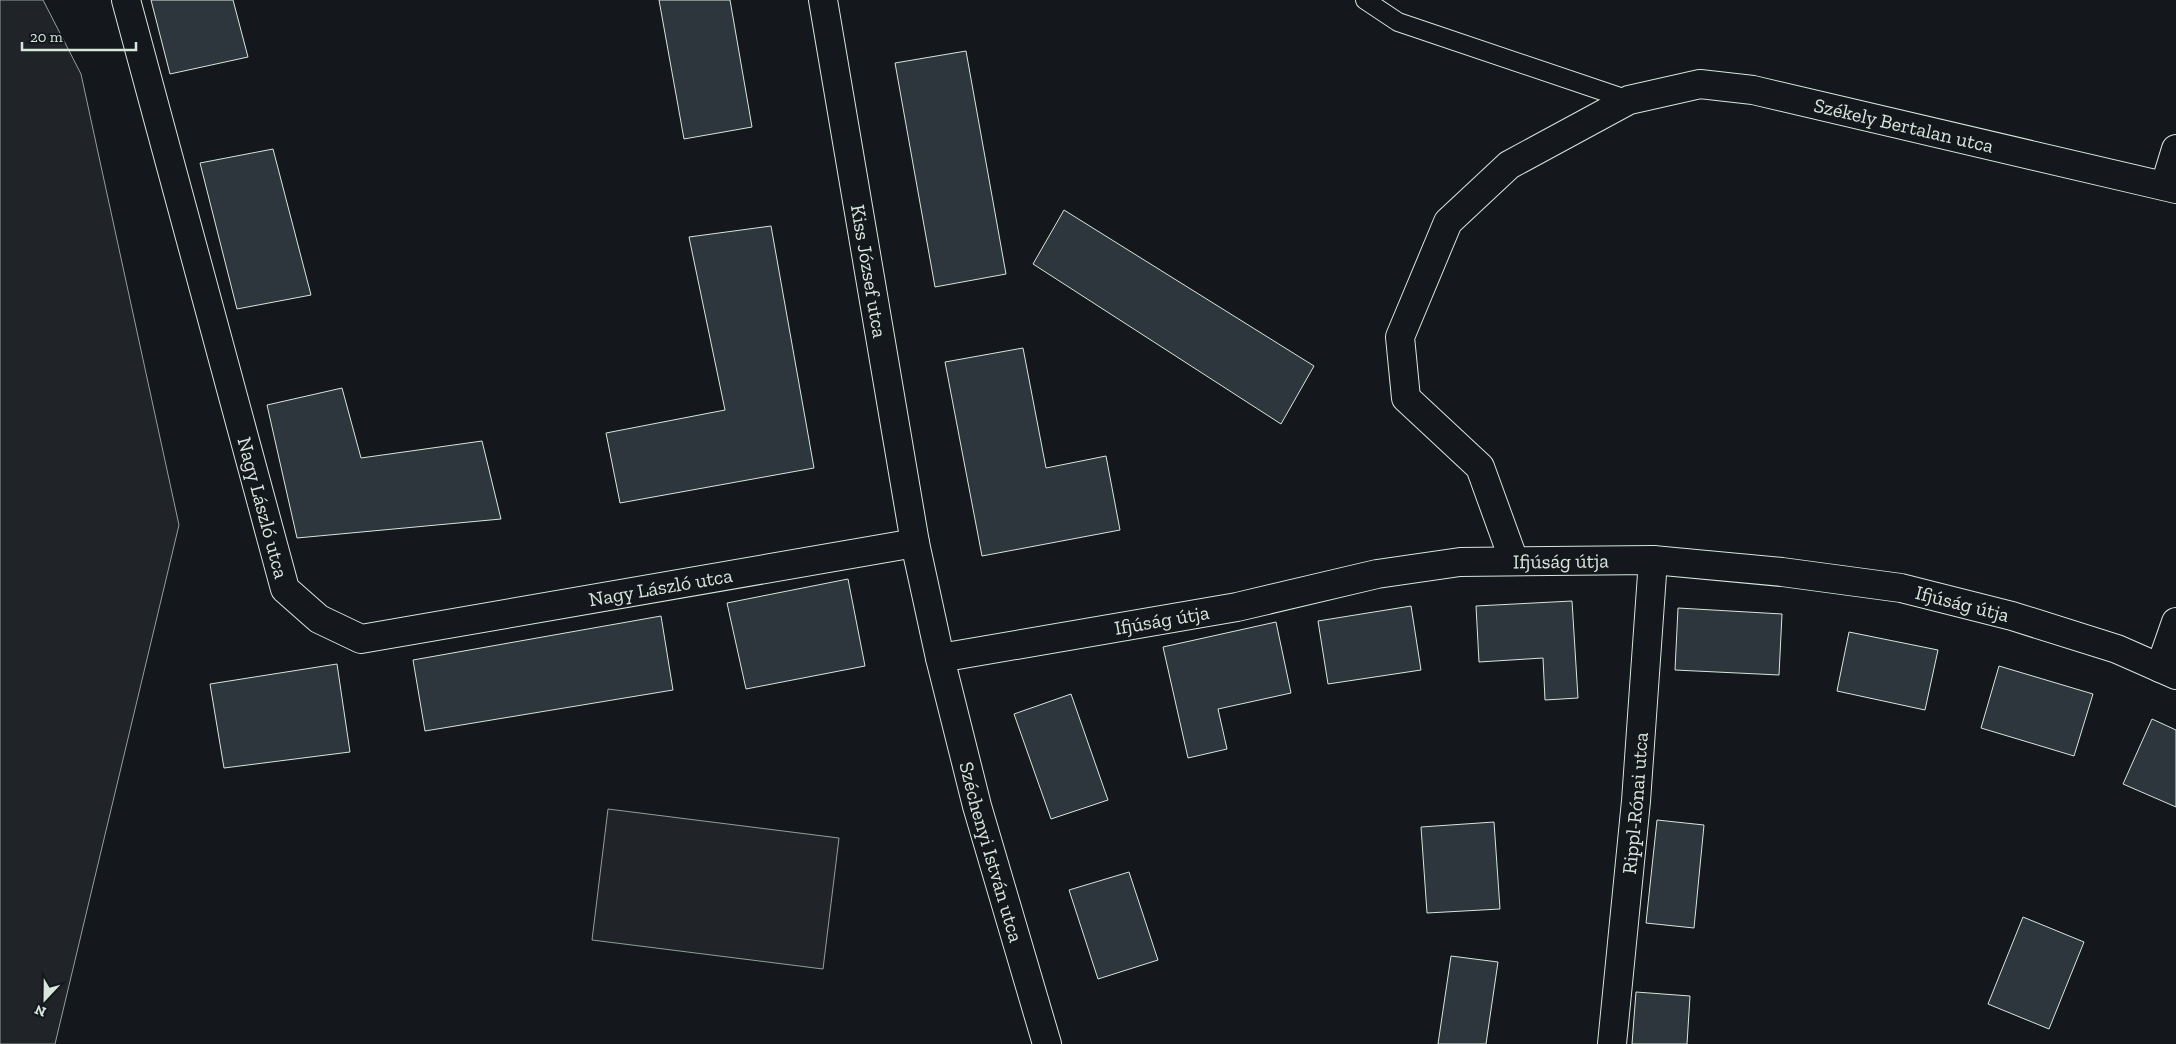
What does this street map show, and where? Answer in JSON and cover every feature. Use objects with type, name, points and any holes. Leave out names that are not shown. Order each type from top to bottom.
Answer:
[{"type":"street","name":"Nagy László utca","points":[[126,0],[285,589],[319,619],[361,639],[914,543]]},
{"type":"street","name":"Kiss József utca","points":[[823,0],[914,543],[940,658]]},
{"type":"street","name":"Székely Bertalan utca","points":[[1514,561],[1480,466],[1406,398],[1400,337],[1448,222],[1509,165],[1629,100],[1700,84],[1752,90],[2171,187]]},
{"type":"street","points":[[2171,187],[2176,149]]},
{"type":"street","name":"Ifjúság útja","points":[[940,658],[1238,607],[1377,574],[1460,562],[1653,560],[1782,572],[1901,588],[2012,616],[2117,649],[2168,672]]},
{"type":"street","name":"Rippl-Rónai utca","points":[[1612,1044],[1636,801],[1653,560]]},
{"type":"street","points":[[2168,672],[2176,622]]},
{"type":"street","name":"Széchenyi István utca","points":[[940,658],[977,806],[1048,1044]]},
{"type":"lane","points":[[1366,0],[1398,22],[1629,100]]},
{"type":"shaded area","points":[[0,0],[43,0],[81,74],[179,525],[55,1044],[0,1044]]},
{"type":"shaded area","points":[[608,809],[839,838],[823,969],[592,940]]},
{"type":"building","points":[[151,0],[233,0],[248,57],[170,74]]},
{"type":"building","points":[[659,0],[730,0],[752,127],[684,139]]},
{"type":"building","points":[[966,51],[1006,274],[935,287],[895,63]]},
{"type":"building","points":[[273,149],[311,295],[237,309],[200,163]]},
{"type":"building","points":[[1064,210],[1314,366],[1281,424],[1033,264]]},
{"type":"building","points":[[771,226],[814,468],[620,503],[606,433],[725,410],[689,237]]},
{"type":"building","points":[[1023,348],[1046,468],[1106,456],[1120,530],[982,556],[945,362]]},
{"type":"building","points":[[342,388],[361,458],[482,441],[501,519],[297,538],[267,405]]},
{"type":"building","points":[[848,579],[865,666],[746,689],[727,603]]},
{"type":"building","points":[[1572,601],[1578,698],[1545,700],[1543,658],[1479,662],[1476,606]]},
{"type":"building","points":[[1411,606],[1421,670],[1328,684],[1318,621]]},
{"type":"building","points":[[1678,608],[1782,614],[1779,675],[1675,670]]},
{"type":"building","points":[[661,616],[673,690],[425,731],[413,660]]},
{"type":"building","points":[[1276,622],[1291,693],[1218,709],[1227,749],[1188,758],[1163,647]]},
{"type":"building","points":[[1849,632],[1938,650],[1925,710],[1837,691]]},
{"type":"building","points":[[337,664],[350,752],[224,768],[210,684]]},
{"type":"building","points":[[1999,666],[2093,694],[2074,756],[1981,728]]},
{"type":"building","points":[[1071,694],[1108,800],[1051,819],[1014,714]]},
{"type":"building","points":[[2152,719],[2176,730],[2176,807],[2123,784]]},
{"type":"building","points":[[1657,820],[1704,825],[1694,928],[1646,923]]},
{"type":"building","points":[[1494,822],[1500,909],[1427,913],[1421,827]]},
{"type":"building","points":[[1129,872],[1158,960],[1098,979],[1069,890]]},
{"type":"building","points":[[2023,917],[2084,942],[2049,1029],[1988,1004]]},
{"type":"building","points":[[1451,956],[1498,962],[1486,1044],[1438,1044]]},
{"type":"building","points":[[1636,992],[1690,996],[1687,1044],[1632,1044]]}]
